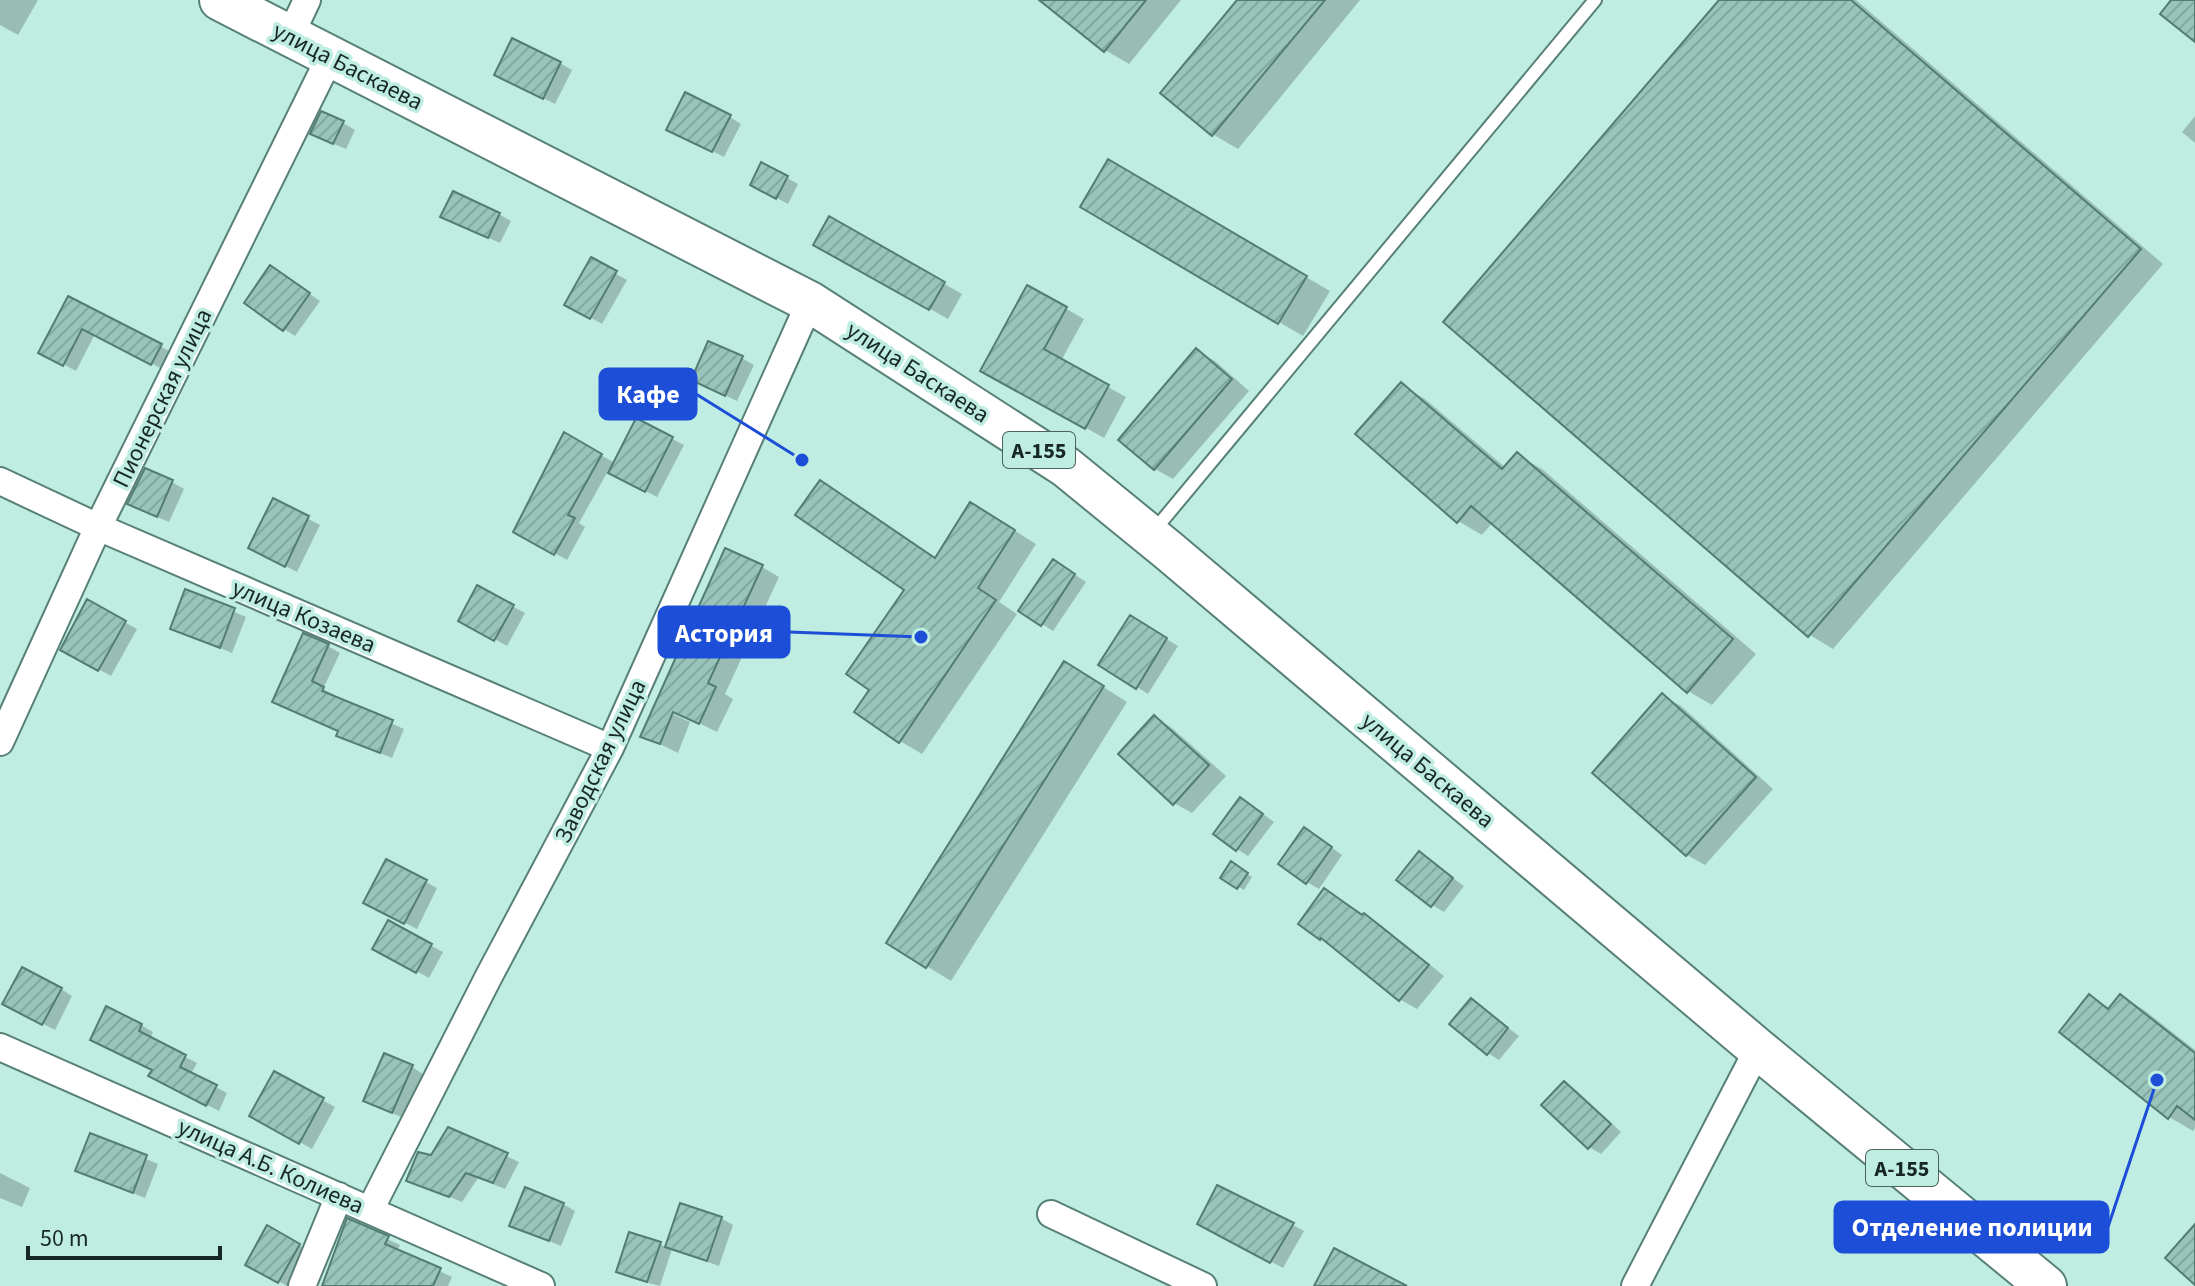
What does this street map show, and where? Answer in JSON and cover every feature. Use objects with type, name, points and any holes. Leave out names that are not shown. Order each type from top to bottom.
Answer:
[{"type":"main road","name":"улица Баскаева","points":[[220,0],[810,302],[1066,467],[1758,1049]]},
{"type":"main road","name":"А-155","points":[[1758,1049],[2046,1286]]},
{"type":"street","points":[[290,36],[307,0]]},
{"type":"street","name":"Пионерская улица","points":[[0,742],[98,527],[330,57]]},
{"type":"street","name":"Заводская улица","points":[[370,1210],[610,748],[810,302]]},
{"type":"street","name":"улица Козаева","points":[[0,481],[98,527],[610,748]]},
{"type":"street","name":"улица А.Б. Колиева","points":[[0,1047],[541,1286]]},
{"type":"street","points":[[1635,1286],[1758,1049]]},
{"type":"street","points":[[302,1286],[339,1196]]},
{"type":"street","points":[[1051,1214],[1203,1286]]},
{"type":"lane","points":[[1150,535],[1595,0]]},
{"type":"building","points":[[1039,0],[1146,0],[1104,52]]},
{"type":"building","points":[[1237,0],[1325,0],[1212,136],[1160,93]]},
{"type":"building","points":[[1719,0],[1851,0],[2141,249],[1808,637],[1443,322]]},
{"type":"building","points":[[2171,0],[2195,0],[2195,42],[2160,14]]},
{"type":"building","points":[[512,38],[561,62],[543,99],[494,75]]},
{"type":"building","points":[[685,92],[731,115],[712,152],[666,130]]},
{"type":"building","points":[[321,111],[344,121],[333,144],[310,134]]},
{"type":"building","points":[[1108,159],[1307,276],[1278,324],[1080,207]]},
{"type":"building","points":[[761,162],[788,176],[776,199],[750,185]]},
{"type":"building","points":[[453,191],[500,213],[488,238],[440,217]]},
{"type":"building","points":[[829,216],[945,282],[929,310],[813,245]]},
{"type":"building","points":[[591,257],[617,271],[590,319],[564,305]]},
{"type":"building","points":[[270,265],[310,293],[283,331],[244,303]]},
{"type":"building","points":[[1027,285],[1067,307],[1044,349],[1109,385],[1085,429],[980,371]]},
{"type":"building","points":[[68,296],[162,344],[151,365],[82,329],[63,366],[38,353]]},
{"type":"building","points":[[708,341],[743,356],[725,396],[691,380]]},
{"type":"building","points":[[1196,348],[1232,379],[1154,470],[1118,440]]},
{"type":"building","points":[[1401,382],[1502,469],[1517,452],[1733,639],[1687,693],[1471,506],[1457,523],[1355,434]]},
{"type":"building","points":[[636,418],[673,437],[645,492],[608,473]]},
{"type":"building","points":[[564,432],[602,454],[568,515],[575,518],[554,555],[513,532]]},
{"type":"building","points":[[145,468],[173,480],[157,517],[127,504]]},
{"type":"building","points":[[820,480],[935,558],[970,502],[1015,530],[978,588],[996,600],[899,743],[854,712],[869,690],[846,674],[904,590],[795,515]]},
{"type":"building","points":[[273,498],[309,516],[285,567],[248,548]]},
{"type":"building","points":[[725,548],[763,565],[708,683],[716,687],[699,724],[673,712],[660,744],[640,737]]},
{"type":"building","points":[[1053,559],[1075,574],[1041,626],[1018,611]]},
{"type":"building","points":[[477,585],[514,605],[494,641],[458,621]]},
{"type":"building","points":[[185,589],[235,608],[220,648],[170,629]]},
{"type":"building","points":[[87,599],[126,621],[98,671],[60,650]]},
{"type":"building","points":[[1130,615],[1167,638],[1136,689],[1098,665]]},
{"type":"building","points":[[303,633],[329,644],[312,681],[324,687],[322,691],[393,720],[380,753],[336,736],[338,731],[272,702]]},
{"type":"building","points":[[1064,661],[1104,686],[926,968],[886,943]]},
{"type":"building","points":[[1662,693],[1756,777],[1686,856],[1592,773]]},
{"type":"building","points":[[1154,715],[1209,765],[1173,805],[1118,754]]},
{"type":"building","points":[[1240,797],[1263,814],[1236,851],[1213,834]]},
{"type":"building","points":[[1304,827],[1332,847],[1306,884],[1278,864]]},
{"type":"building","points":[[1419,851],[1453,878],[1431,907],[1396,880]]},
{"type":"building","points":[[386,859],[427,880],[404,924],[363,903]]},
{"type":"building","points":[[1231,861],[1248,873],[1237,889],[1220,878]]},
{"type":"building","points":[[1324,888],[1362,915],[1364,913],[1429,965],[1399,1001],[1321,938],[1298,924]]},
{"type":"building","points":[[388,920],[432,944],[416,973],[372,949]]},
{"type":"building","points":[[22,967],[62,988],[42,1025],[2,1004]]},
{"type":"building","points":[[2089,994],[2108,1009],[2120,994],[2195,1053],[2195,1120],[2177,1106],[2168,1119],[2059,1032]]},
{"type":"building","points":[[1471,998],[1508,1028],[1487,1055],[1449,1024]]},
{"type":"building","points":[[106,1006],[142,1024],[139,1031],[186,1055],[180,1067],[217,1085],[206,1106],[148,1076],[152,1070],[90,1040]]},
{"type":"building","points":[[384,1053],[413,1065],[392,1113],[363,1101]]},
{"type":"building","points":[[274,1071],[324,1098],[299,1144],[249,1116]]},
{"type":"building","points":[[1564,1081],[1611,1124],[1588,1149],[1541,1105]]},
{"type":"building","points":[[448,1127],[508,1153],[493,1183],[466,1173],[449,1197],[406,1181],[418,1152],[431,1155]]},
{"type":"building","points":[[90,1133],[147,1155],[133,1193],[75,1171]]},
{"type":"building","points":[[1217,1185],[1294,1223],[1270,1263],[1197,1224]]},
{"type":"building","points":[[525,1187],[564,1203],[549,1241],[509,1226]]},
{"type":"building","points":[[680,1203],[722,1217],[707,1261],[665,1247]]},
{"type":"building","points":[[347,1218],[389,1236],[385,1244],[441,1268],[433,1286],[322,1286]]},
{"type":"building","points":[[2195,1224],[2195,1285],[2165,1258]]},
{"type":"building","points":[[267,1225],[300,1244],[278,1283],[245,1265]]},
{"type":"building","points":[[629,1232],[661,1242],[647,1282],[616,1272]]},
{"type":"building","points":[[1334,1248],[1407,1286],[1314,1286]]},
{"type":"place","name":"Кафе","points":[[802,460]]},
{"type":"place","name":"Астория","points":[[921,637]]},
{"type":"place","name":"Отделение полиции","points":[[2157,1080]]}]
